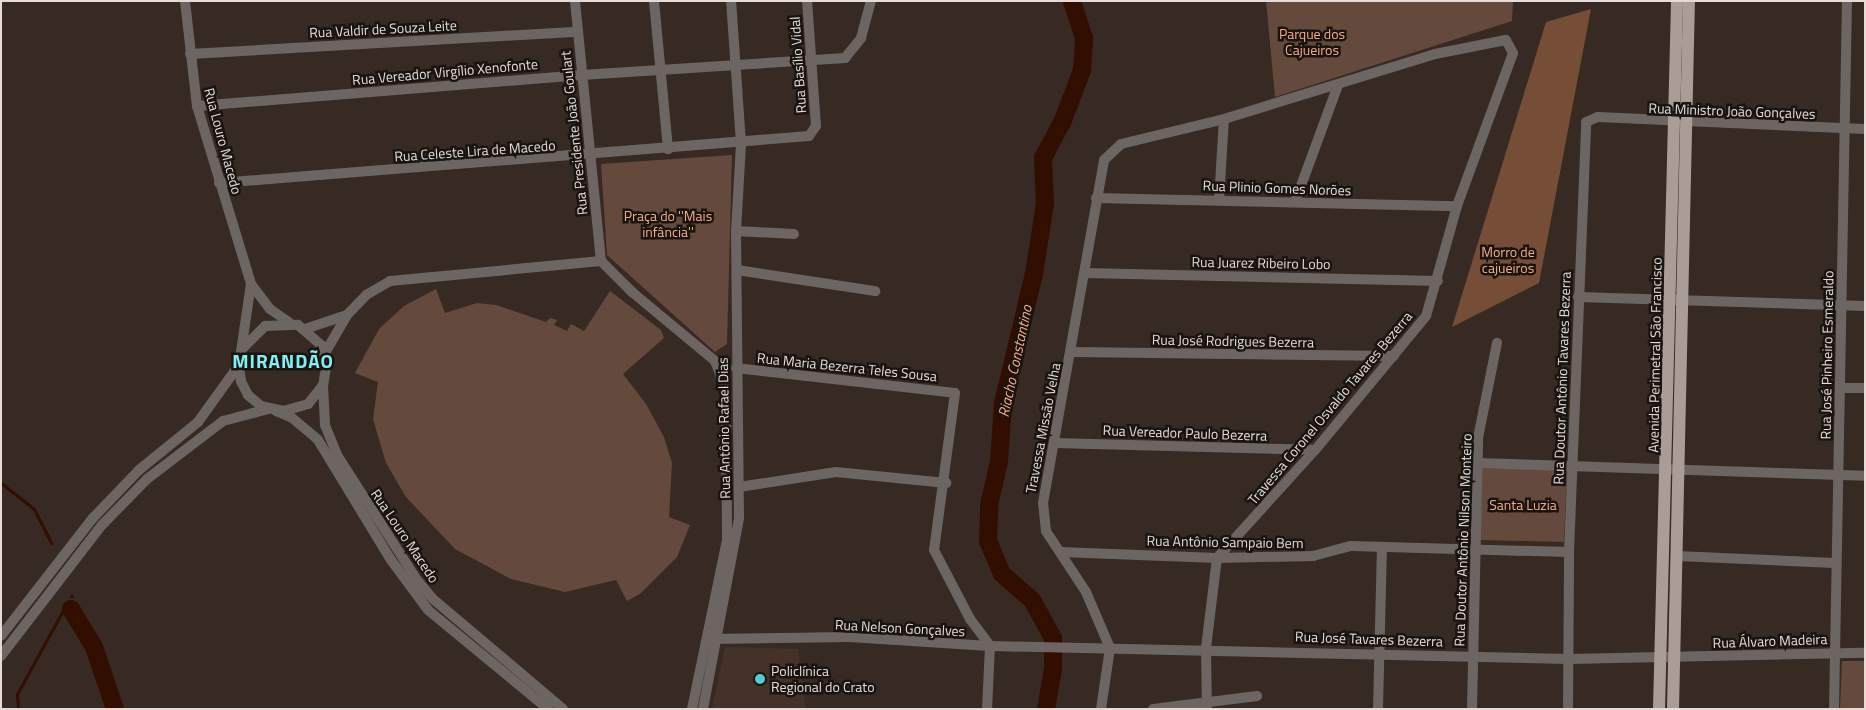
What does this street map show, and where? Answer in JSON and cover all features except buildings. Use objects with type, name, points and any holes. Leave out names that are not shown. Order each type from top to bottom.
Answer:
[{"type":"main road","name":"Avenida Perimetral São Francisco","points":[[1677,1],[1682,124]]},
{"type":"main road","name":"Avenida Perimetral São Francisco","points":[[1659,709],[1660,657],[1673,471],[1682,124],[1689,1]]},
{"type":"main road","name":"Avenida Perimetral São Francisco","points":[[1673,471],[1677,556],[1673,709]]},
{"type":"street","name":"Rua Louro Macedo","points":[[185,1],[197,106],[251,284],[270,309],[290,323]]},
{"type":"street","name":"Rua Presidente João Goulart","points":[[574,1],[601,261]]},
{"type":"street","points":[[654,1],[659,71],[668,149]]},
{"type":"street","name":"Rua Antônio Rafael Dias","points":[[703,709],[727,540],[736,368],[736,231],[741,143],[731,1]]},
{"type":"street","name":"Rua Basílio Vidal","points":[[807,1],[816,126]]},
{"type":"street","name":"Rua Vereador Virgílio Xenofonte","points":[[197,106],[582,74],[812,62],[845,58],[861,38],[871,1]]},
{"type":"street","name":"Rua José Pinheiro Esmeraldo","points":[[1834,709],[1835,563],[1841,388],[1848,1]]},
{"type":"street","name":"Rua Valdir de Souza Leite","points":[[190,54],[577,32]]},
{"type":"street","name":"Travessa Coronel Osvaldo Tavares Bezerra","points":[[1217,558],[1315,450],[1426,316],[1438,282],[1458,206],[1512,53],[1511,44],[1502,39],[1435,54],[1338,85]]},
{"type":"street","points":[[1219,200],[1224,119],[1338,85]]},
{"type":"street","points":[[1295,202],[1338,85]]},
{"type":"street","name":"Rua Ministro João Gonçalves","points":[[1598,117],[1682,124],[1865,129]]},
{"type":"street","name":"Rua Doutor Antônio Tavares Bezerra","points":[[1568,709],[1569,552],[1584,132],[1588,119],[1598,117]]},
{"type":"street","name":"Travessa Missão Velha","points":[[1110,648],[1086,592],[1046,530],[1043,516],[1104,160],[1121,144],[1224,119]]},
{"type":"street","name":"Rua Celeste Lira de Macedo","points":[[219,183],[741,143],[809,136],[816,126]]},
{"type":"street","name":"Rua Plinio Gomes Norões","points":[[1096,198],[1458,206]]},
{"type":"street","points":[[736,231],[794,234]]},
{"type":"street","points":[[1,656],[102,526],[147,479],[224,421],[272,410],[300,408],[323,385],[325,353],[347,315],[366,295],[390,281],[601,261]]},
{"type":"street","name":"Rua Antônio Rafael Dias","points":[[601,261],[632,292],[715,361],[726,389],[732,455],[739,487],[736,548],[713,639],[692,709]]},
{"type":"street","points":[[737,270],[875,291]]},
{"type":"street","name":"Rua Juarez Ribeiro Lobo","points":[[1084,273],[1438,282]]},
{"type":"street","name":"Rua Louro Macedo","points":[[242,349],[251,284]]},
{"type":"street","points":[[1578,297],[1865,306]]},
{"type":"street","points":[[305,329],[347,315]]},
{"type":"street","points":[[1,636],[98,512],[139,470],[198,422],[238,365],[242,349],[258,330],[273,324],[290,323],[305,329],[318,339],[325,353]]},
{"type":"street","name":"Rua Doutor Antônio Nilson Monteiro","points":[[1472,709],[1474,551],[1479,430],[1497,343]]},
{"type":"street","name":"Rua José Rodrigues Bezerra","points":[[1072,352],[1394,356]]},
{"type":"street","points":[[715,361],[727,363],[736,353]]},
{"type":"street","points":[[238,365],[240,381],[248,395],[272,410]]},
{"type":"street","name":"Rua Maria Bezerra Teles Sousa","points":[[736,368],[955,393],[946,483]]},
{"type":"street","name":"Rua Louro Macedo","points":[[323,385],[325,425],[337,455],[417,580],[433,599],[563,709]]},
{"type":"street","points":[[1841,388],[1865,388]]},
{"type":"street","name":"Rua Louro Macedo","points":[[272,410],[291,417],[318,440],[391,560],[428,610],[548,709]]},
{"type":"street","name":"Rua Vereador Paulo Bezerra","points":[[1055,443],[1315,450]]},
{"type":"street","points":[[1477,463],[1865,476]]},
{"type":"street","points":[[739,487],[836,472],[946,483],[934,550],[961,603],[990,646],[987,709]]},
{"type":"street","name":"Rua Antônio Sampaio Bem","points":[[1060,552],[1217,558],[1313,556],[1351,546],[1382,549],[1569,552]]},
{"type":"street","points":[[1378,709],[1382,654],[1382,549]]},
{"type":"street","points":[[1677,556],[1835,563]]},
{"type":"street","points":[[1207,706],[1206,648],[1217,558]]},
{"type":"street","name":"Rua Nelson Gonçalves","points":[[713,639],[849,637],[990,646],[1061,648]]},
{"type":"street","name":"Rua José Tavares Bezerra","points":[[1061,648],[1206,648],[1569,659],[1675,657]]},
{"type":"street","points":[[1101,709],[1110,648]]},
{"type":"street","name":"Rua Álvaro Madeira","points":[[1675,657],[1865,653]]},
{"type":"street","points":[[1153,709],[1207,706],[1257,696]]},
{"type":"shaded area","name":"Policlínica Regional do Crato","points":[[725,647],[798,649],[806,709],[712,709]]},
{"type":"green space","name":"Parque dos Cajueiros","points":[[1266,1],[1513,1],[1512,21],[1275,97]]},
{"type":"green space","name":"Morro de cajueiros","points":[[1591,9],[1539,283],[1452,327],[1546,22]]},
{"type":"green space","name":"Praça do ''Mais infância''","points":[[732,155],[727,344],[715,352],[607,255],[601,164]]},
{"type":"green space","points":[[436,289],[445,313],[477,303],[496,305],[546,322],[550,318],[557,320],[554,325],[567,331],[571,324],[584,331],[610,291],[661,330],[664,338],[623,374],[646,404],[664,437],[672,463],[669,517],[690,525],[677,557],[641,593],[627,601],[616,580],[565,592],[511,579],[455,549],[406,497],[386,463],[373,419],[378,382],[355,373],[379,329],[404,306]]},
{"type":"green space","name":"Santa Luzia","points":[[1482,468],[1567,470],[1564,542],[1480,540]]},
{"type":"green space","points":[[1842,661],[1865,661],[1865,709],[1840,709]]},
{"type":"waterway","name":"Riacho Constantino","points":[[1046,709],[1053,670],[1053,638],[1032,600],[1002,574],[988,541],[989,505],[999,462],[1003,403],[1034,274],[1045,204],[1043,158],[1062,123],[1082,70],[1084,38],[1072,1]]},
{"type":"waterway","points":[[1,483],[34,509],[51,543]]},
{"type":"waterway","points":[[18,709],[17,694],[66,605]]},
{"type":"waterway","points":[[71,609],[94,647],[115,709]]},
{"type":"place","name":"Policlínica Regional do Crato","points":[[760,679]]},
{"type":"district","name":"MIRANDÃO","points":[[283,361]]}]
